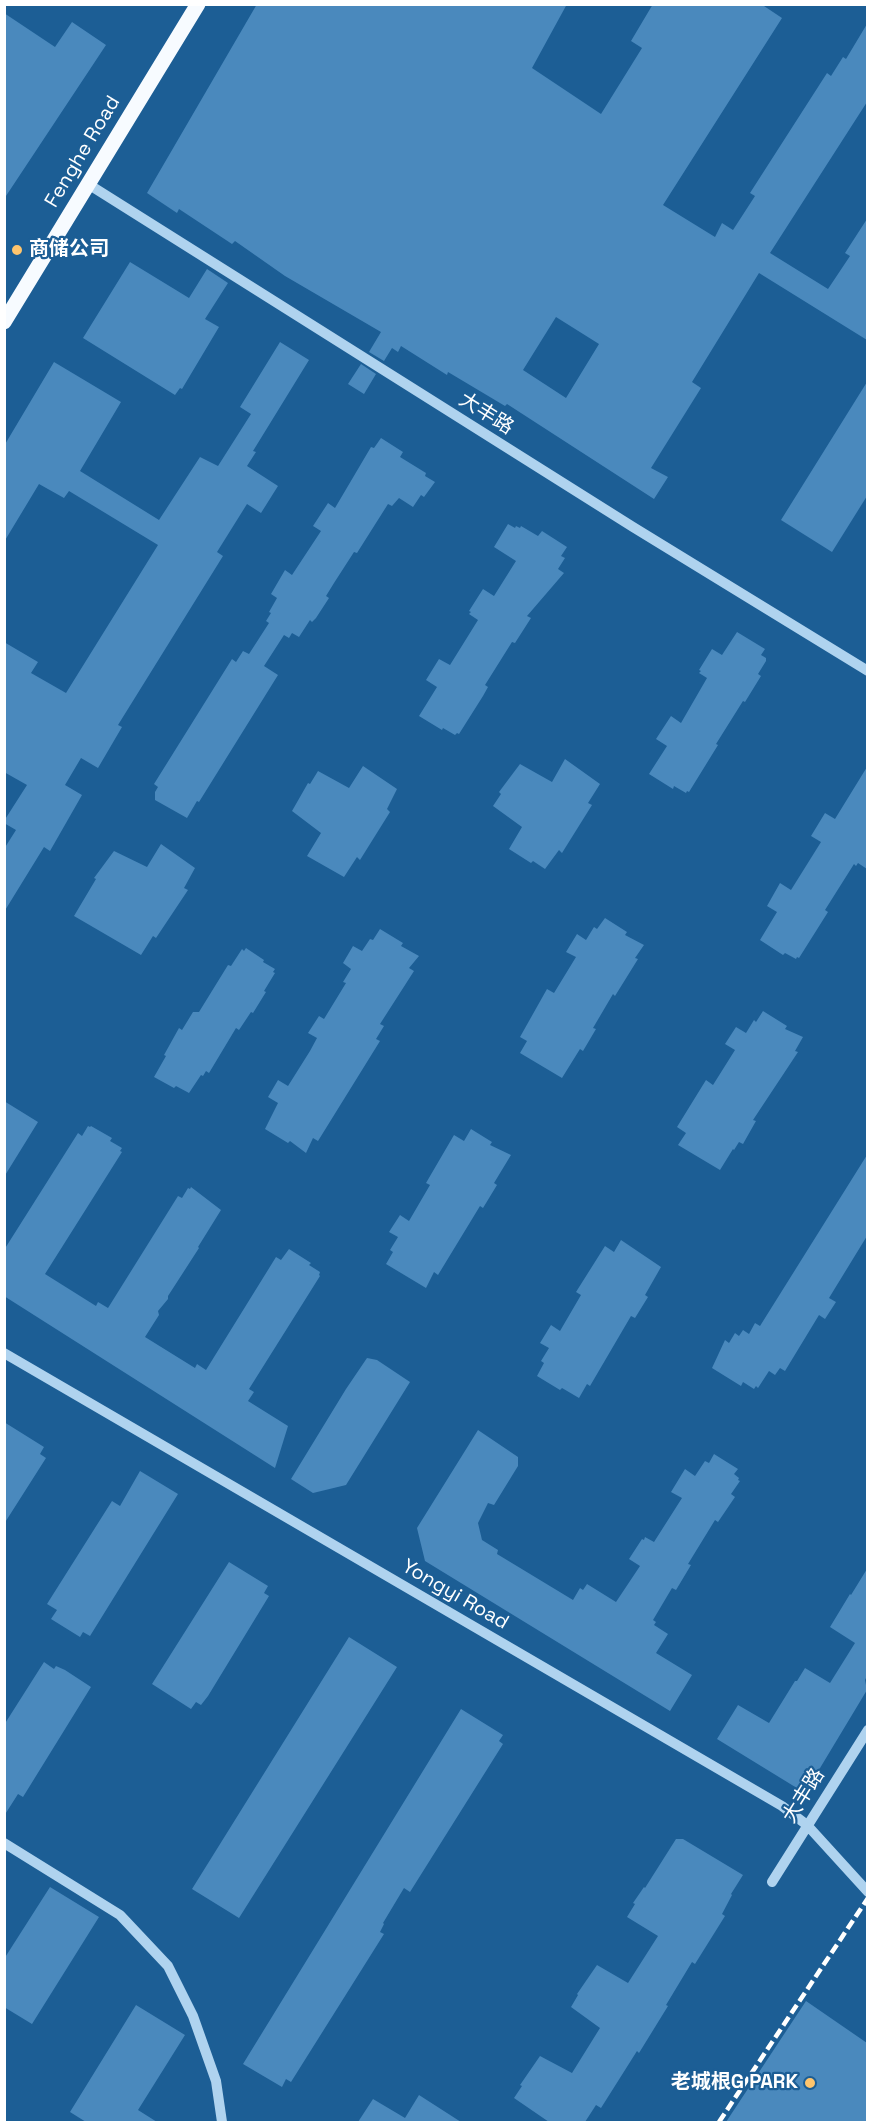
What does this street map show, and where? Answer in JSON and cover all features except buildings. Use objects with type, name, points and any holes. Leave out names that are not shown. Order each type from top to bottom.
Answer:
[{"type":"main road","name":"Fenghe Road","points":[[4,322],[198,4]]},
{"type":"street","name":"大丰路","points":[[88,184],[633,527],[867,671]]},
{"type":"street","name":"Yongyi Road","points":[[4,1353],[754,1790],[807,1825],[867,1892]]},
{"type":"street","name":"大丰路","points":[[772,1882],[867,1730]]},
{"type":"street","points":[[4,1843],[120,1916],[168,1966],[193,2016],[216,2081],[222,2122]]},
{"type":"railway","points":[[719,2122],[868,1898]]},
{"type":"place","name":"商储公司","points":[[17,250]]},
{"type":"place","name":"老城根G PARK","points":[[810,2083]]}]
